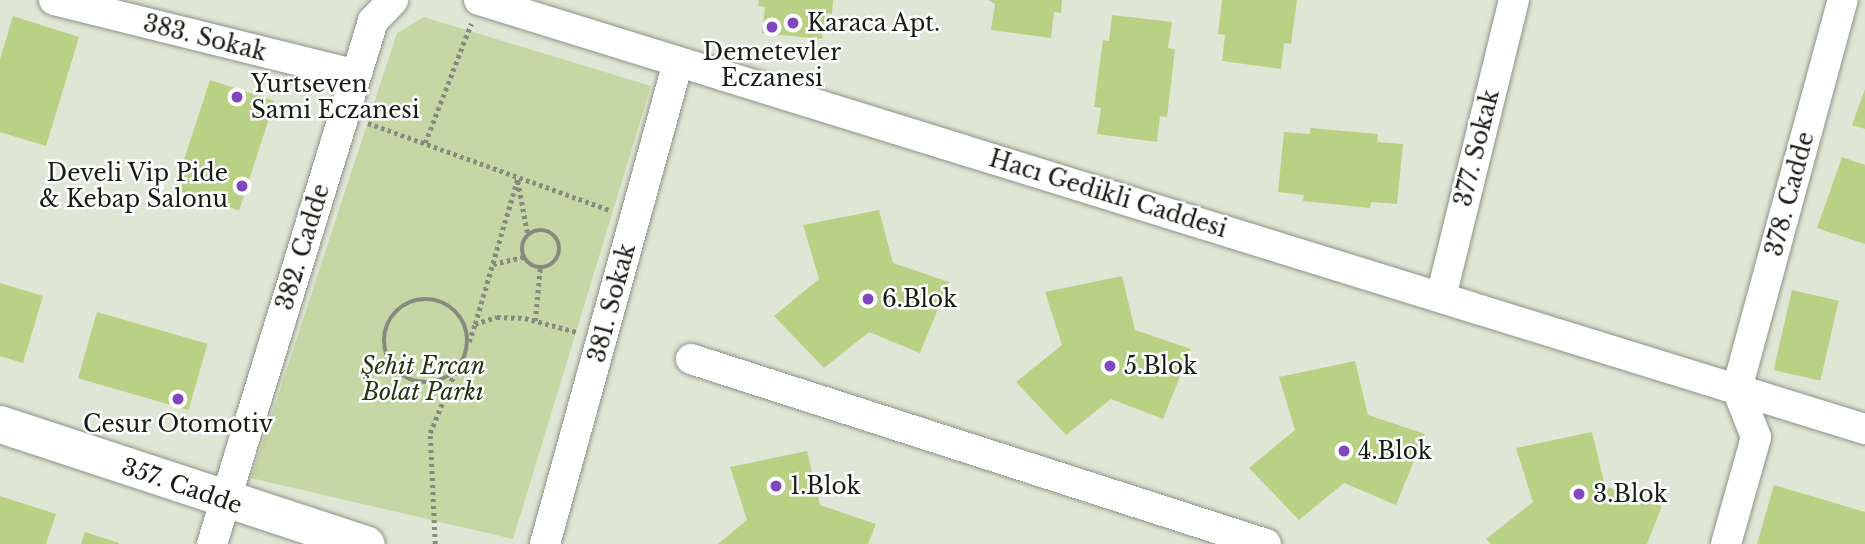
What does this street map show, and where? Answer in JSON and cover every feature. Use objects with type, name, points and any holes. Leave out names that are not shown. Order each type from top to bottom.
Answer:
[{"type":"main road","name":"357. Cadde","points":[[0,424],[224,500],[366,544]]},
{"type":"street","name":"383. Sokak","points":[[54,0],[356,75]]},
{"type":"street","name":"382. Cadde","points":[[212,544],[373,21],[393,0]]},
{"type":"street","name":"Hacı Gedikli Caddesi","points":[[479,0],[1865,429]]},
{"type":"street","name":"377. Sokak","points":[[1441,297],[1514,0]]},
{"type":"street","name":"378. Cadde","points":[[1737,389],[1843,0]]},
{"type":"street","name":"381. Sokak","points":[[545,544],[678,62]]},
{"type":"street","points":[[691,359],[1188,532],[1266,544]]},
{"type":"street","points":[[1726,544],[1756,437],[1737,389]]},
{"type":"path","points":[[425,144],[479,0]]},
{"type":"path","points":[[344,115],[635,219]]},
{"type":"path","points":[[518,177],[528,235],[523,245],[524,257]]},
{"type":"path","points":[[435,544],[430,433],[475,324],[518,177]]},
{"type":"path","points":[[528,235],[545,231],[559,242],[556,260],[540,268]]},
{"type":"path","points":[[493,264],[524,257],[540,268]]},
{"type":"path","points":[[535,321],[540,268]]},
{"type":"path","points":[[455,372],[429,383],[401,375],[386,352],[388,323],[408,303],[436,300],[460,316],[468,343]]},
{"type":"path","points":[[475,324],[497,317],[535,321],[602,339]]},
{"type":"green space","name":"Şehit Ercan Bolat Parkı","points":[[424,17],[651,86],[513,539],[251,478],[397,33]]},
{"type":"building","name":"Karaca Apt.","points":[[759,0],[833,0],[832,14],[825,13],[822,39],[762,33],[765,7],[758,6]]},
{"type":"building","points":[[988,0],[1062,0],[1061,13],[1054,12],[1051,38],[991,30],[995,4]]},
{"type":"building","points":[[1222,0],[1297,0],[1291,44],[1284,43],[1281,69],[1222,61],[1225,35],[1218,34]]},
{"type":"building","points":[[1112,15],[1172,22],[1168,48],[1175,49],[1167,117],[1160,116],[1157,142],[1097,134],[1101,108],[1094,107],[1103,40],[1109,41]]},
{"type":"building","points":[[13,16],[79,37],[46,146],[0,132],[0,59]]},
{"type":"building","points":[[210,80],[275,101],[239,210],[174,189]]},
{"type":"building","points":[[1865,89],[1865,129],[1852,125]]},
{"type":"building","points":[[1310,128],[1378,134],[1377,142],[1403,144],[1397,204],[1371,202],[1370,208],[1303,201],[1304,195],[1278,192],[1284,132],[1310,134]]},
{"type":"building","points":[[1842,157],[1865,165],[1865,244],[1817,228]]},
{"type":"building","name":"6.Blok","points":[[879,210],[893,263],[949,282],[920,353],[869,332],[824,368],[774,316],[819,279],[803,225]]},
{"type":"building","name":"5.Blok","points":[[1122,276],[1135,330],[1191,349],[1163,419],[1111,399],[1066,435],[1016,382],[1062,345],[1045,292]]},
{"type":"building","points":[[0,283],[43,296],[23,363],[0,356]]},
{"type":"building","points":[[1792,290],[1839,301],[1820,381],[1774,370]]},
{"type":"building","points":[[97,312],[208,344],[189,410],[78,378]]},
{"type":"building","name":"4.Blok","points":[[1355,361],[1368,415],[1425,434],[1396,505],[1344,483],[1299,520],[1249,468],[1295,430],[1279,377]]},
{"type":"building","name":"3.Blok","points":[[1592,432],[1605,486],[1662,506],[1647,544],[1491,544],[1486,539],[1533,502],[1516,448]]},
{"type":"building","name":"1.Blok","points":[[807,451],[820,505],[876,524],[868,544],[718,544],[747,520],[730,467]]},
{"type":"building","points":[[1774,485],[1865,512],[1865,544],[1757,544]]},
{"type":"building","points":[[0,496],[56,514],[46,544],[0,544]]},
{"type":"building","points":[[85,532],[119,543],[119,544],[81,544]]},
{"type":"place","name":"Karaca Apt.","points":[[793,23]]},
{"type":"place","name":"Demetevler Eczanesi","points":[[772,27]]},
{"type":"place","name":"Yurtseven Sami Eczanesi","points":[[237,97]]},
{"type":"place","name":"Develi Vip Pide & Kebap Salonu","points":[[242,186]]},
{"type":"place","name":"6.Blok","points":[[868,299]]},
{"type":"place","name":"5.Blok","points":[[1110,366]]},
{"type":"place","name":"Cesur Otomotiv","points":[[178,399]]},
{"type":"place","name":"4.Blok","points":[[1344,451]]},
{"type":"place","name":"1.Blok","points":[[776,486]]},
{"type":"place","name":"3.Blok","points":[[1579,494]]}]
